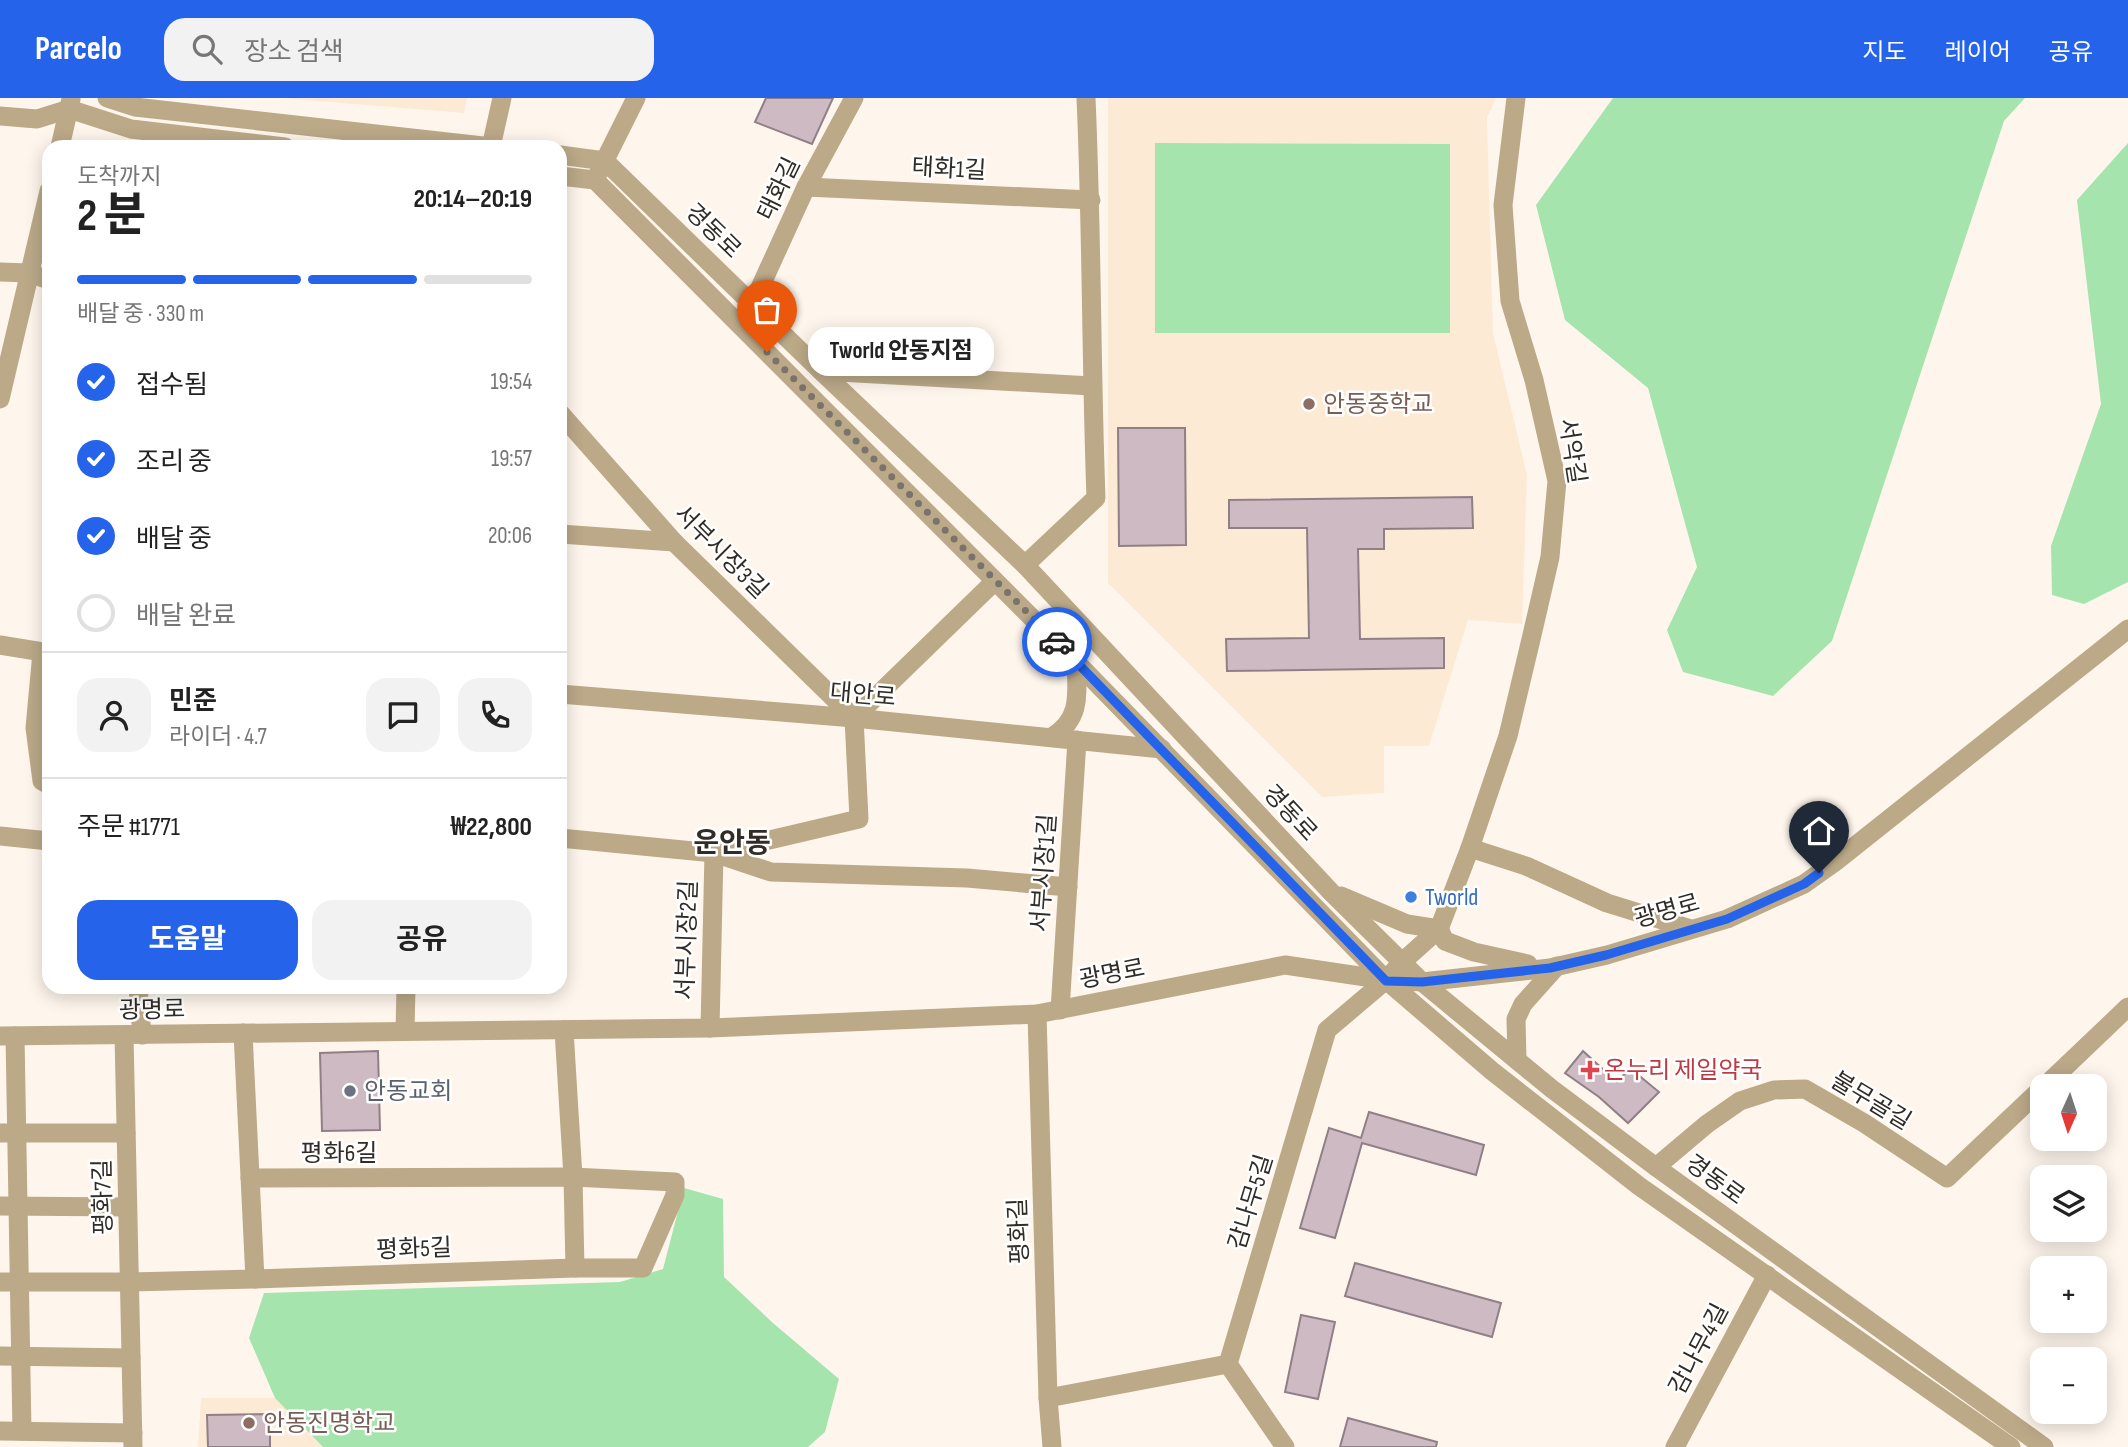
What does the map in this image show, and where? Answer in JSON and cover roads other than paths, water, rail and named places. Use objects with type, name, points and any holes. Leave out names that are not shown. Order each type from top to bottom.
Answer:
[{"type":"street","points":[[107,98],[135,107],[429,140]]},
{"type":"street","points":[[493,140],[502,98]]},
{"type":"street","points":[[567,177],[595,180],[636,98]]},
{"type":"street","name":"태화길","points":[[753,303],[806,187],[854,98]]},
{"type":"street","points":[[1025,565],[1096,498],[1092,386],[1091,200],[1086,98]]},
{"type":"street","name":"서악길","points":[[1386,981],[1401,963],[1439,929],[1508,736],[1550,557],[1557,481],[1534,380],[1510,301],[1503,205],[1516,98]]},
{"type":"street","points":[[0,116],[37,119],[70,104],[131,129],[225,140]]},
{"type":"street","points":[[62,140],[70,104]]},
{"type":"street","points":[[567,156],[605,161]]},
{"type":"street","name":"경동로","points":[[605,161],[1025,565],[1331,892],[1422,982],[1552,1089],[1656,1167],[2044,1447]]},
{"type":"street","name":"경동로","points":[[595,180],[1162,749],[1386,981],[1492,1071],[1639,1186],[2008,1446]]},
{"type":"street","name":"태화1길","points":[[806,187],[1091,200]]},
{"type":"street","points":[[0,399],[42,220]]},
{"type":"street","points":[[0,272],[29,273],[42,277]]},
{"type":"street","points":[[821,371],[1092,386]]},
{"type":"street","name":"서부시장3길","points":[[567,421],[674,542],[854,718]]},
{"type":"street","points":[[567,534],[674,542]]},
{"type":"street","points":[[854,718],[995,580]]},
{"type":"street","name":"광명로","points":[[7,1036],[710,1028],[1037,1014],[1285,965],[1386,981],[1422,982],[1553,967],[1606,955],[1727,919],[1804,884],[2128,629]]},
{"type":"street","points":[[0,645],[42,652]]},
{"type":"street","points":[[1052,737],[1070,722],[1076,707],[1076,662]]},
{"type":"street","points":[[42,676],[35,728],[42,781]]},
{"type":"street","name":"대안로","points":[[567,695],[854,718],[1162,749]]},
{"type":"street","name":"서부시장2길","points":[[567,839],[714,853],[859,819],[854,718]]},
{"type":"street","name":"서부시장1길","points":[[1060,1010],[1077,740]]},
{"type":"street","points":[[0,836],[42,840]]},
{"type":"street","points":[[1470,848],[1526,866],[1606,903],[1691,929]]},
{"type":"street","points":[[714,853],[771,872],[967,878],[1068,887]]},
{"type":"street","name":"서부시장2길","points":[[710,1028],[714,853]]},
{"type":"street","points":[[1331,892],[1407,924],[1439,929],[1445,942],[1510,961],[1553,967]]},
{"type":"street","points":[[1517,1060],[1517,1018],[1523,1004],[1553,967]]},
{"type":"street","name":"감나무5길","points":[[1228,1364],[1327,1030],[1386,981]]},
{"type":"street","points":[[133,1035],[137,994]]},
{"type":"street","points":[[405,1031],[406,994]]},
{"type":"street","name":"불무골길","points":[[2057,1074],[2128,1007]]},
{"type":"street","name":"평화길","points":[[1037,1014],[1048,1398],[1052,1447]]},
{"type":"street","points":[[564,1030],[575,1268]]},
{"type":"street","points":[[243,1032],[255,1279]]},
{"type":"street","name":"평화7길","points":[[133,1035],[126,1133],[133,1440]]},
{"type":"street","points":[[7,1036],[10,1282],[21,1356],[22,1431]]},
{"type":"street","name":"불무골길","points":[[1656,1167],[1707,1124],[1740,1101],[1774,1090],[1805,1089],[1864,1123],[1947,1178],[2030,1099]]},
{"type":"street","points":[[8,1133],[126,1133]]},
{"type":"street","name":"평화6길","points":[[250,1178],[572,1177]]},
{"type":"street","name":"평화5길","points":[[10,1282],[129,1282],[643,1268],[675,1195],[675,1182],[572,1177]]},
{"type":"street","points":[[9,1206],[128,1207]]},
{"type":"street","name":"감나무4길","points":[[1675,1447],[1767,1275]]},
{"type":"street","points":[[0,1356],[131,1358]]},
{"type":"street","points":[[1048,1398],[1228,1364],[1285,1447]]},
{"type":"street","points":[[0,1431],[133,1440]]},
{"type":"place","name":"Tworld 안동지점","points":[[767,352]]},
{"type":"place","name":"안동중학교","points":[[1309,404]]},
{"type":"place","name":"Tworld","points":[[1411,897]]},
{"type":"place","name":"온누리 제일약국","points":[[1590,1070]]},
{"type":"place","name":"안동교회","points":[[350,1091]]},
{"type":"place","name":"안동진명학교","points":[[249,1423]]},
{"type":"district","name":"운안동","points":[[732,843]]}]
